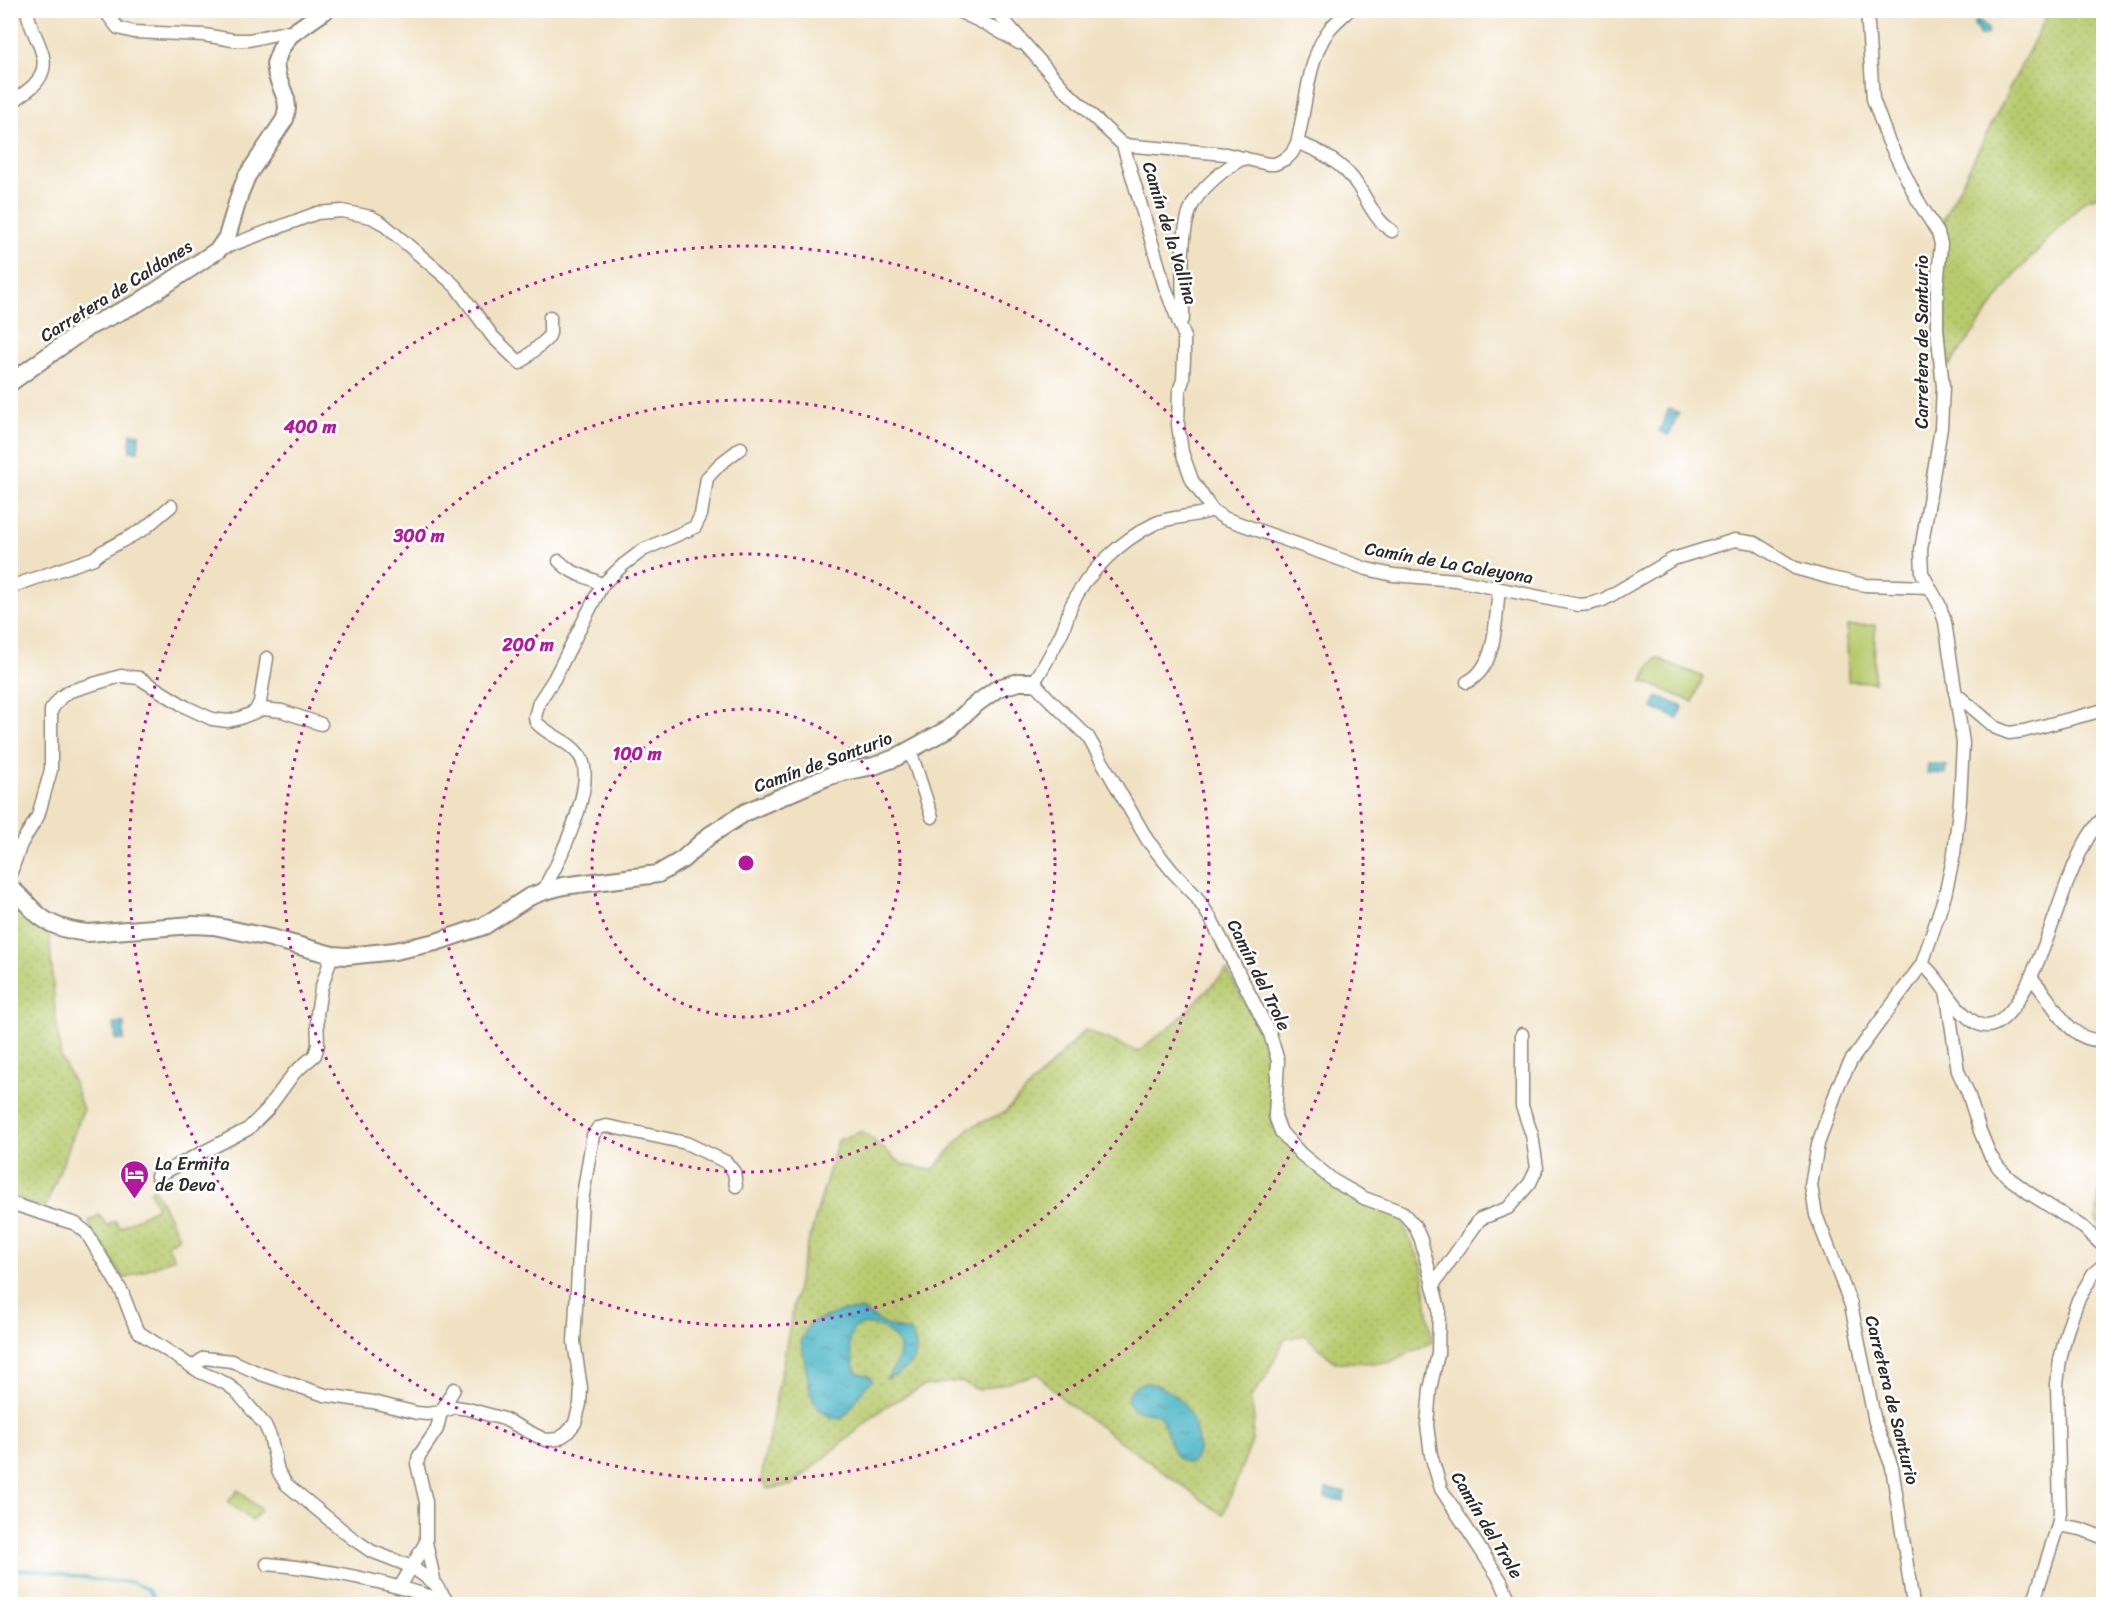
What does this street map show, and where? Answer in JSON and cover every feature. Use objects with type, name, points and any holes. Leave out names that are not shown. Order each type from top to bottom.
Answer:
[{"type":"street","points":[[10,104],[34,85],[43,70],[45,61],[44,54],[29,24],[27,10]]},
{"type":"street","points":[[104,10],[118,28],[134,32],[204,35],[233,40],[249,40],[285,33],[290,35]]},
{"type":"street","name":"Carretera de Caldones","points":[[10,383],[88,327],[138,303],[218,250],[227,237],[247,176],[285,119],[286,99],[275,64],[281,48],[290,35],[326,10]]},
{"type":"street","points":[[957,10],[1028,47]]},
{"type":"street","name":"Camín de la Vallina","points":[[995,10],[1084,110],[1123,145],[1165,287],[1184,335],[1184,357],[1178,406],[1182,452],[1192,480],[1212,510]]},
{"type":"street","points":[[1123,145],[1226,154],[1275,164],[1292,153],[1297,143],[1320,46],[1328,30],[1349,10]]},
{"type":"street","name":"Carretera de Santurio","points":[[1867,10],[1873,99],[1888,140],[1917,199],[1938,233],[1941,244],[1937,308],[1943,387],[1941,428],[1921,550],[1922,573],[1946,622],[1963,743],[1962,789],[1954,854],[1945,895],[1922,964],[1851,1061],[1839,1084],[1818,1144],[1811,1186],[1816,1215],[1851,1305],[1875,1422],[1892,1467],[1913,1605]]},
{"type":"street","points":[[1297,143],[1308,146],[1345,170],[1359,186],[1377,218],[1392,231]]},
{"type":"street","points":[[1179,323],[1183,318],[1184,252],[1191,208],[1204,189],[1224,171],[1244,158]]},
{"type":"street","points":[[218,250],[317,213],[342,211],[371,217],[382,223],[457,288],[493,337],[520,363],[548,338],[550,317]]},
{"type":"street","points":[[545,891],[546,883],[555,868],[583,792],[585,767],[574,750],[540,726],[535,717],[536,709],[602,585],[643,550],[695,527],[701,516],[707,478],[720,464],[741,448]]},
{"type":"street","points":[[10,586],[94,558],[144,529],[171,506]]},
{"type":"street","points":[[1034,682],[1062,633],[1073,603],[1085,584],[1116,549],[1153,524],[1212,510]]},
{"type":"street","name":"Camín de La Caleyona","points":[[1212,510],[1224,518],[1367,569],[1456,580],[1563,603],[1589,604],[1603,600],[1673,559],[1735,540],[1755,543],[1795,568],[1831,578],[1865,585],[1929,588]]},
{"type":"street","points":[[559,561],[569,571],[591,578],[602,585]]},
{"type":"street","points":[[1467,682],[1478,674],[1489,656],[1499,589]]},
{"type":"street","points":[[256,710],[260,702],[267,658]]},
{"type":"street","points":[[10,875],[21,844],[33,827],[51,770],[51,710],[61,697],[80,687],[126,676],[139,678],[186,707],[212,719],[228,721],[263,709],[282,711],[321,724]]},
{"type":"street","name":"Camín de Santurio","points":[[10,888],[37,914],[54,926],[74,932],[88,933],[193,925],[214,926],[271,938],[332,955],[347,956],[395,951],[436,942],[484,926],[529,897],[545,891],[563,886],[658,874],[682,860],[710,835],[746,812],[827,777],[874,766],[909,751],[950,728],[972,707],[998,688],[1019,682],[1034,682]]},
{"type":"street","name":"Camín del Trole","points":[[1034,682],[1088,737],[1148,841],[1195,895],[1211,919],[1270,1034],[1278,1061],[1275,1116],[1281,1132],[1301,1154],[1334,1182],[1364,1198],[1402,1212],[1415,1226],[1421,1240],[1439,1308],[1439,1336],[1427,1425],[1431,1455],[1441,1489],[1501,1581],[1511,1605]]},
{"type":"street","points":[[1955,693],[1996,728],[2009,733],[2103,710]]},
{"type":"street","points":[[909,751],[932,817]]},
{"type":"street","points":[[1922,964],[1929,970],[1946,995],[1975,1022],[1980,1025],[1997,1022],[2010,1011],[2032,979],[2067,882],[2088,838],[2103,817]]},
{"type":"street","points":[[157,1176],[248,1129],[267,1110],[294,1073],[315,1055],[318,1045],[318,1006],[332,955]]},
{"type":"street","points":[[2032,979],[2068,1026],[2090,1039],[2103,1040]]},
{"type":"street","points":[[1946,995],[1958,1071],[1990,1155],[2009,1178],[2084,1228],[2103,1247]]},
{"type":"street","points":[[1433,1285],[1480,1219],[1508,1208],[1530,1184],[1537,1168],[1532,1135],[1522,1106],[1522,1034]]},
{"type":"street","points":[[192,1367],[204,1358],[232,1361],[261,1374],[325,1395],[373,1402],[427,1414],[455,1407],[504,1419],[545,1440],[558,1439],[575,1423],[580,1404],[581,1388],[574,1342],[578,1252],[582,1201],[593,1135],[598,1128],[607,1126],[686,1143],[726,1162],[734,1172],[736,1186]]},
{"type":"street","points":[[10,1203],[76,1224],[86,1232],[122,1292],[140,1333],[192,1367],[236,1391],[256,1412],[270,1436],[278,1471],[286,1484],[371,1551],[412,1568],[435,1584]]},
{"type":"street","points":[[2033,1605],[2060,1513],[2057,1384],[2060,1360],[2067,1331],[2079,1300],[2093,1274],[2103,1264]]},
{"type":"street","points":[[447,1603],[435,1584],[426,1542],[426,1502],[417,1464],[423,1448],[437,1429],[441,1412],[454,1389]]},
{"type":"street","points":[[2058,1525],[2081,1529],[2103,1538]]},
{"type":"street","points":[[400,1587],[426,1542]]},
{"type":"street","points":[[267,1564],[357,1576],[400,1587],[447,1603]]},
{"type":"green space","points":[[2049,11],[2103,11],[2103,194],[2084,201],[2015,275],[1949,366],[1941,297],[1944,218]]},
{"type":"green space","points":[[1875,625],[1874,682],[1848,681],[1847,626]]},
{"type":"green space","points":[[1657,658],[1703,677],[1693,702],[1643,681],[1650,666]]},
{"type":"green space","points":[[10,897],[49,930],[61,1058],[74,1083],[83,1110],[46,1206],[42,1209],[11,1196]]},
{"type":"green space","points":[[1227,970],[1267,1044],[1274,1131],[1326,1175],[1401,1220],[1422,1265],[1432,1342],[1388,1363],[1335,1362],[1304,1335],[1285,1339],[1264,1380],[1250,1398],[1254,1417],[1252,1441],[1223,1515],[1067,1403],[1038,1374],[979,1390],[959,1381],[924,1386],[886,1406],[792,1485],[767,1489],[761,1479],[800,1271],[838,1140],[862,1131],[903,1165],[933,1170],[969,1128],[1005,1112],[1085,1030],[1138,1052],[1179,1019]]},
{"type":"green space","points":[[2103,1164],[2103,1227],[2096,1220]]},
{"type":"green space","points":[[154,1188],[179,1237],[167,1244],[174,1258],[124,1279],[89,1221],[99,1215],[107,1226],[115,1221],[120,1228],[157,1207],[150,1191]]},
{"type":"green space","points":[[238,1490],[261,1510],[252,1521],[228,1502]]},
{"type":"water","points":[[1977,21],[1988,29],[1985,36],[1980,36],[1974,24]]},
{"type":"water","points":[[1669,409],[1679,413],[1669,435],[1659,431]]},
{"type":"water","points":[[131,433],[139,434],[138,451],[130,451]]},
{"type":"water","points":[[1658,696],[1683,707],[1678,719],[1653,708]]},
{"type":"water","points":[[1928,764],[1947,766],[1946,774],[1927,773]]},
{"type":"water","points":[[114,1023],[124,1023],[124,1040],[116,1040]]},
{"type":"water","points":[[862,1310],[885,1325],[910,1332],[916,1348],[915,1355],[908,1367],[887,1379],[899,1357],[899,1345],[894,1337],[877,1326],[867,1324],[859,1326],[853,1331],[850,1348],[856,1372],[869,1376],[872,1381],[846,1415],[841,1419],[830,1417],[819,1409],[810,1391],[801,1340],[809,1325],[815,1321],[842,1311]]},
{"type":"water","points":[[1148,1383],[1161,1387],[1174,1395],[1185,1406],[1198,1441],[1196,1458],[1191,1463],[1177,1457],[1158,1414],[1132,1409],[1127,1399],[1130,1392],[1137,1385]]},
{"type":"water","points":[[1326,1489],[1345,1492],[1344,1501],[1325,1498]]},
{"type":"waterway","points":[[10,1570],[39,1570],[103,1581],[132,1582],[147,1589],[159,1604]]},
{"type":"place","name":"La Ermita de Deva","points":[[134,1200]]}]
